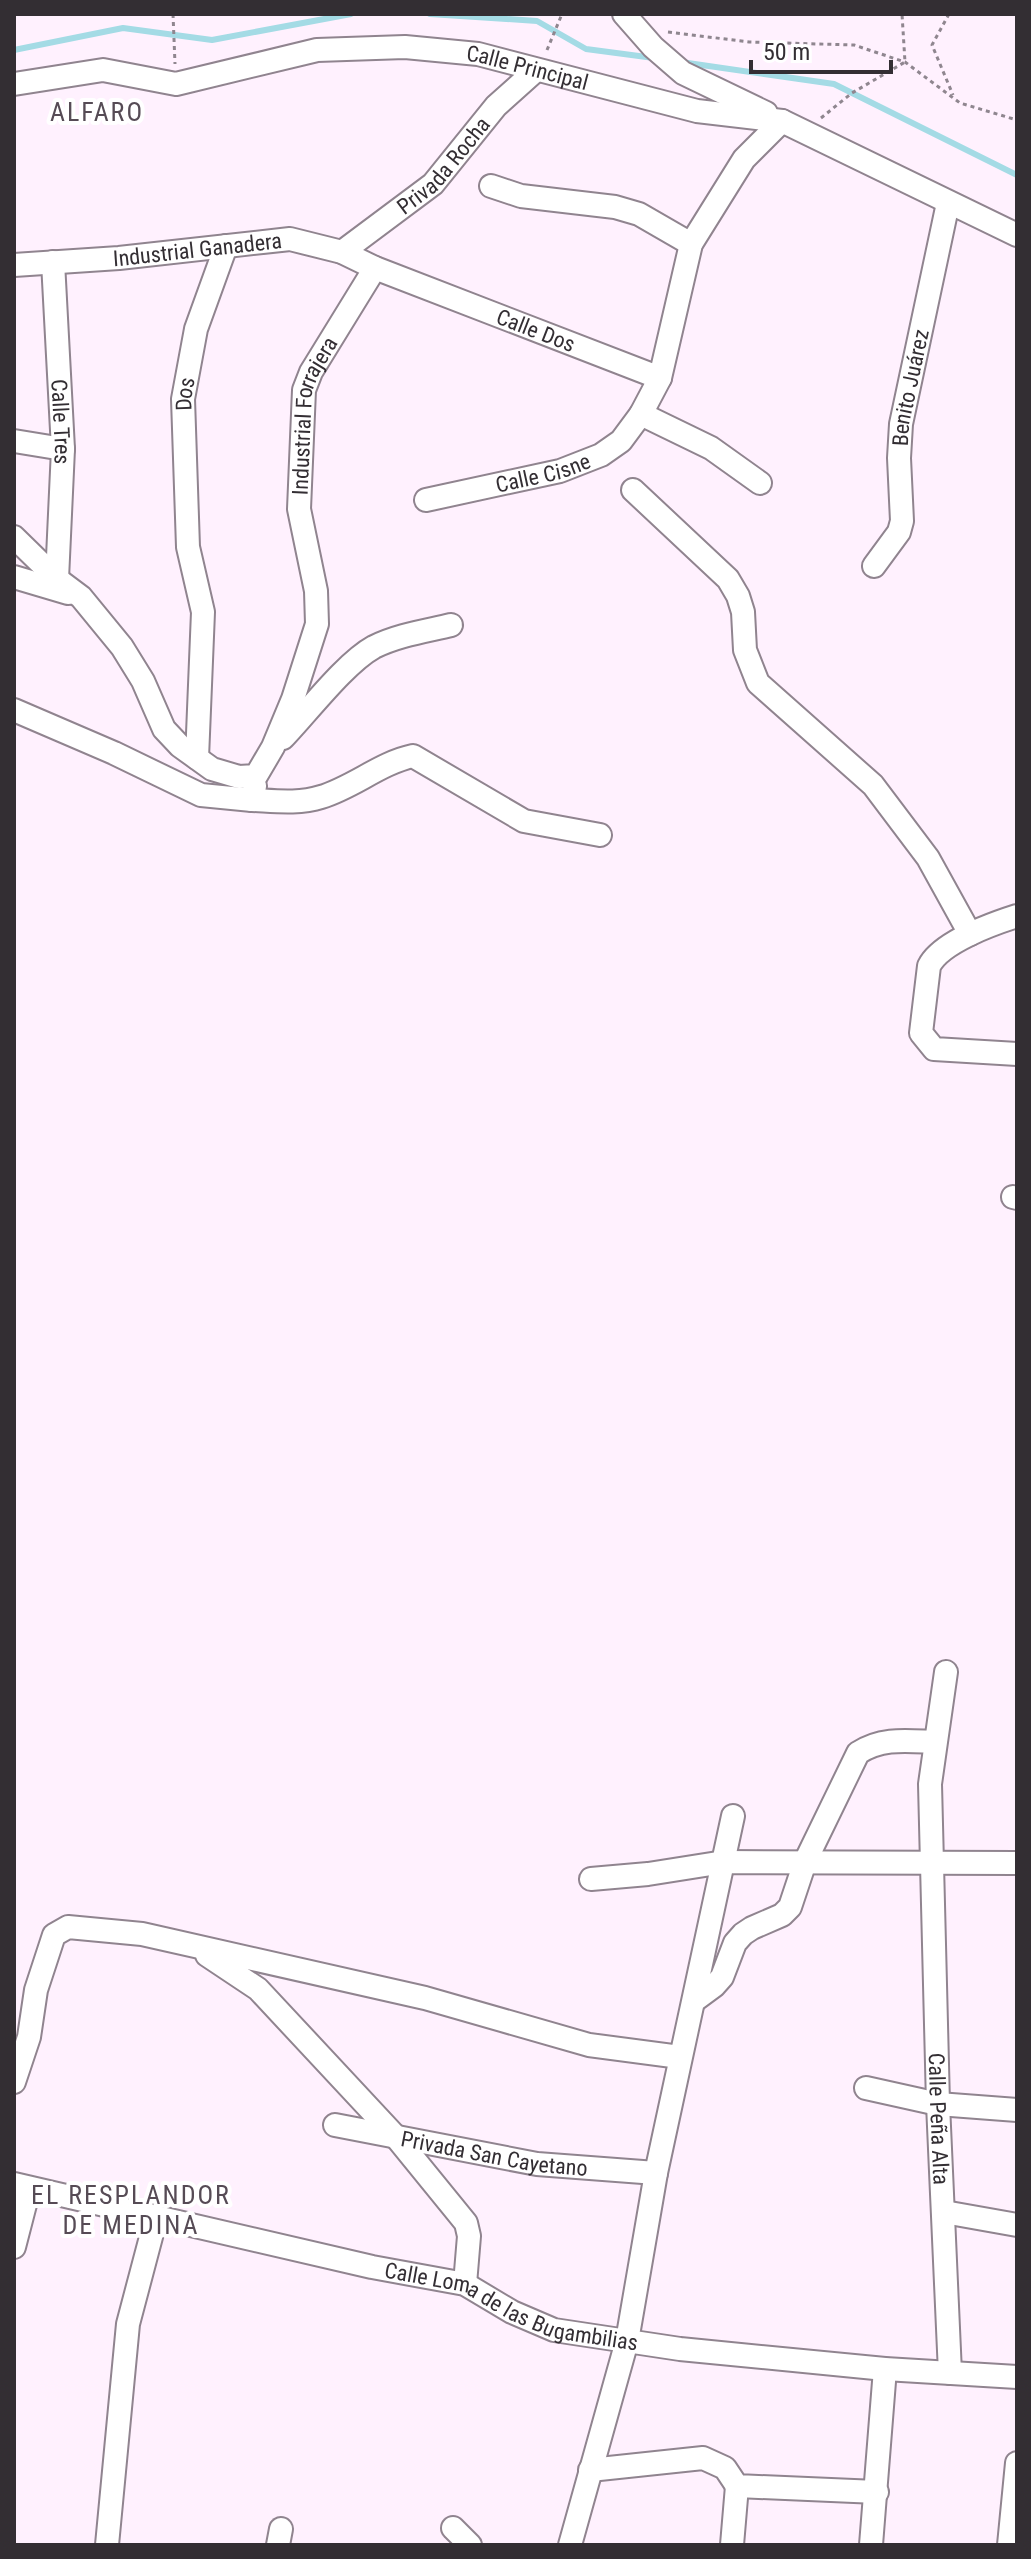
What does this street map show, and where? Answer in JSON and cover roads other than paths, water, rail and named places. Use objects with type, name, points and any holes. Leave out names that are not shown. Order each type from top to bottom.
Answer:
[{"type":"street","points":[[630,21],[653,47],[683,73],[782,121],[744,159],[691,244],[660,378],[641,414],[711,448],[760,483]]},
{"type":"street","name":"Calle Principal","points":[[14,84],[103,70],[176,84],[317,50],[405,47],[478,54],[697,111],[782,121],[1017,235]]},
{"type":"street","name":"Privada Rocha","points":[[342,252],[433,184],[496,106],[535,71]]},
{"type":"street","points":[[491,186],[521,196],[615,207],[639,214],[691,244]]},
{"type":"street","name":"Benito Juárez","points":[[874,566],[899,532],[902,521],[901,424],[948,203]]},
{"type":"street","name":"Industrial Ganadera","points":[[53,262],[290,239],[342,252]]},
{"type":"street","name":"Dos","points":[[197,758],[203,612],[188,547],[183,399],[196,329],[226,246]]},
{"type":"street","points":[[342,252],[375,268]]},
{"type":"street","points":[[14,265],[53,262]]},
{"type":"street","name":"Calle Tres","points":[[53,262],[63,449],[57,579]]},
{"type":"street","name":"Calle Dos","points":[[375,268],[660,378]]},
{"type":"street","name":"Industrial Forrajera","points":[[256,776],[273,747],[293,699],[317,624],[316,591],[299,509],[304,390],[311,372],[375,268]]},
{"type":"street","name":"Calle Cisne","points":[[426,500],[560,471],[601,455],[621,441],[641,414]]},
{"type":"street","points":[[14,441],[63,449]]},
{"type":"street","points":[[633,490],[728,579],[743,612],[745,650],[758,683],[873,785],[928,858],[970,934]]},
{"type":"street","points":[[14,537],[57,579],[81,597],[129,658],[164,729],[180,746],[212,769],[239,777],[256,776],[252,800]]},
{"type":"street","points":[[14,577],[81,597]]},
{"type":"street","points":[[273,747],[353,662],[375,647],[401,637],[451,625]]},
{"type":"street","points":[[14,710],[201,795],[298,802],[323,797],[392,760],[413,756],[524,821],[600,835]]},
{"type":"street","points":[[1017,916],[970,934],[934,957],[929,966],[921,1033],[934,1049],[1017,1054]]},
{"type":"street","name":"Calle Peña Alta","points":[[946,1672],[930,1784],[938,2104],[950,2373]]},
{"type":"street","points":[[695,2000],[722,1977],[735,1943],[743,1934],[782,1915],[790,1907],[805,1862],[858,1753],[871,1744],[887,1741],[935,1742]]},
{"type":"street","points":[[570,2545],[627,2341],[656,2173],[733,1816]]},
{"type":"street","points":[[591,1879],[724,1862],[1017,1863]]},
{"type":"street","points":[[14,2082],[29,2037],[36,1990],[54,1935],[68,1927],[142,1934],[425,1998],[589,2045],[680,2057]]},
{"type":"street","points":[[196,1947],[258,1989],[396,2137],[466,2223],[469,2236],[465,2284]]},
{"type":"street","points":[[866,2088],[938,2104],[1017,2110]]},
{"type":"street","name":"Privada San Cayetano","points":[[335,2125],[537,2164],[656,2173]]},
{"type":"street","points":[[14,2247],[22,2187]]},
{"type":"street","name":"Calle Loma de las Bugambilias","points":[[22,2187],[372,2267],[465,2284],[512,2312],[554,2330],[680,2349],[885,2369],[1017,2377]]},
{"type":"street","points":[[944,2212],[1017,2225]]},
{"type":"street","points":[[107,2545],[128,2324],[156,2218]]},
{"type":"street","points":[[871,2545],[885,2369]]},
{"type":"street","points":[[590,2470],[703,2458],[725,2468],[737,2486],[732,2545]]},
{"type":"street","points":[[1009,2545],[1017,2463]]},
{"type":"street","points":[[737,2486],[877,2492]]},
{"type":"street","points":[[453,2528],[470,2545]]},
{"type":"waterway","points":[[14,50],[123,28],[212,40],[351,14]]},
{"type":"waterway","points":[[430,14],[537,21],[586,49],[654,58]]},
{"type":"waterway","points":[[681,62],[834,84],[1017,175]]},
{"type":"district","name":"ALFARO","points":[[97,112]]},
{"type":"district","name":"EL RESPLANDOR DE MEDINA","points":[[131,2210]]}]
